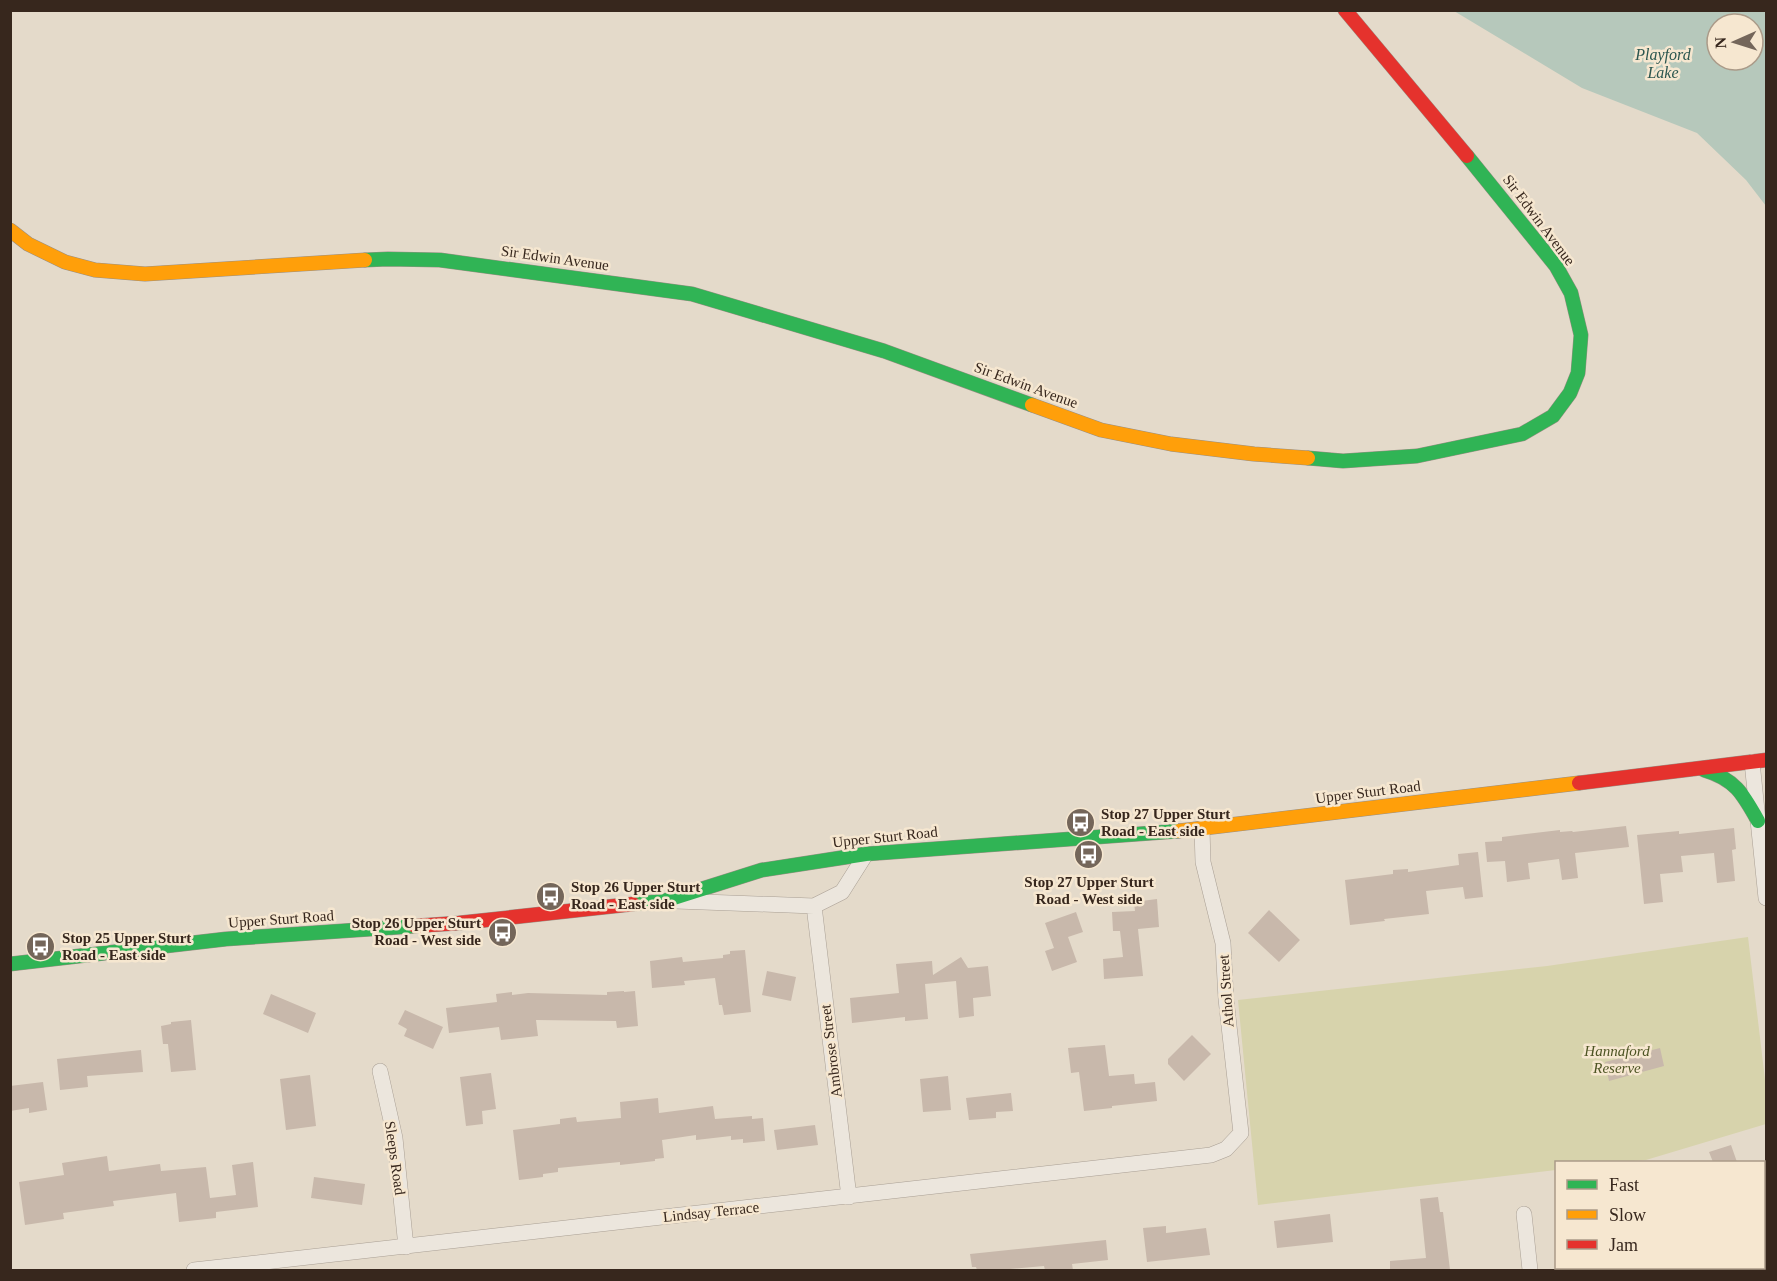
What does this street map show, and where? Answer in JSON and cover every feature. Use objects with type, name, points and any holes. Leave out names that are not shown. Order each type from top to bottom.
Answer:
[{"type":"street","name":"Sir Edwin Avenue","points":[[10,230],[28,244],[65,262],[95,270],[145,274],[388,259],[440,260],[692,294],[884,351],[1101,430],[1171,444],[1343,461],[1417,456],[1522,434],[1553,416],[1570,393],[1578,373],[1581,335],[1571,293],[1556,266],[1513,211],[1346,10]]},
{"type":"street","name":"Upper Sturt Road","points":[[10,964],[226,939],[459,923],[664,901],[762,870],[866,854],[1202,829],[1759,761]]},
{"type":"street","points":[[1759,761],[1758,821],[1767,898]]},
{"type":"street","points":[[1698,769],[1721,774],[1741,789],[1758,821]]},
{"type":"street","name":"Athol Street","points":[[1202,829],[1203,862],[1223,943],[1226,999],[1241,1133],[1226,1149]]},
{"type":"street","points":[[664,901],[814,906],[842,892],[866,854]]},
{"type":"street","name":"Ambrose Street","points":[[814,906],[849,1197]]},
{"type":"street","name":"Sleeps Road","points":[[380,1071],[394,1138],[406,1247]]},
{"type":"street","name":"Lindsay Terrace","points":[[194,1270],[285,1265],[406,1247],[1210,1155],[1226,1149]]},
{"type":"street","points":[[1524,1214],[1530,1270]]},
{"type":"green space","name":"Hannaford Reserve","points":[[1748,937],[1766,1088],[1766,1124],[1646,1160],[1555,1161],[1555,1170],[1258,1205],[1238,1000],[1547,966]]},
{"type":"water","name":"Playford Lake","points":[[1454,11],[1766,11],[1766,206],[1746,180],[1697,133],[1582,88]]},
{"type":"building","points":[[1626,826],[1629,847],[1575,853],[1578,878],[1562,880],[1559,859],[1528,863],[1530,879],[1507,882],[1505,861],[1487,862],[1485,842],[1502,841],[1502,837],[1560,830],[1560,832],[1573,832]]},
{"type":"building","points":[[1734,828],[1736,849],[1732,850],[1735,881],[1717,883],[1714,853],[1681,856],[1683,872],[1660,874],[1663,902],[1644,904],[1637,835],[1679,831],[1679,834]]},
{"type":"building","points":[[1478,852],[1483,897],[1465,899],[1463,887],[1426,891],[1429,914],[1350,925],[1345,880],[1393,874],[1393,870],[1408,869],[1408,872],[1459,865],[1458,854]]},
{"type":"building","points":[[1157,899],[1159,927],[1138,929],[1143,976],[1104,979],[1103,959],[1123,957],[1120,931],[1113,931],[1112,912],[1135,911],[1134,902]]},
{"type":"building","points":[[1269,910],[1300,940],[1279,962],[1248,933]]},
{"type":"building","points":[[1076,912],[1083,932],[1068,937],[1077,962],[1052,971],[1045,951],[1054,948],[1045,923]]},
{"type":"building","points":[[745,950],[751,1012],[724,1015],[722,1005],[719,1005],[715,978],[684,981],[685,985],[652,988],[650,961],[682,957],[683,962],[723,958],[723,955],[730,954],[730,951]]},
{"type":"building","points":[[961,957],[968,968],[988,966],[991,996],[973,998],[974,1016],[959,1018],[956,981],[925,984],[928,1019],[905,1021],[905,1017],[852,1023],[850,998],[899,993],[896,964],[932,961],[933,975]]},
{"type":"building","points":[[767,971],[796,977],[791,1001],[762,995]]},
{"type":"building","points":[[635,991],[638,1026],[617,1028],[616,1021],[536,1020],[538,1036],[501,1040],[499,1027],[449,1033],[446,1008],[497,1002],[496,994],[512,992],[512,995],[528,993],[607,995],[607,992]]},
{"type":"building","points":[[271,994],[316,1013],[308,1033],[263,1014]]},
{"type":"building","points":[[405,1010],[443,1027],[433,1049],[404,1036],[407,1029],[398,1024]]},
{"type":"building","points":[[191,1020],[196,1070],[171,1072],[168,1044],[163,1044],[161,1026],[171,1024],[171,1022]]},
{"type":"building","points":[[1192,1035],[1211,1054],[1184,1081],[1168,1064],[1168,1059]]},
{"type":"building","points":[[1105,1045],[1109,1076],[1134,1074],[1135,1084],[1155,1082],[1157,1101],[1084,1111],[1079,1072],[1071,1073],[1068,1048]]},
{"type":"building","points":[[1660,1048],[1664,1066],[1609,1081],[1605,1062]]},
{"type":"building","points":[[141,1050],[143,1072],[87,1076],[88,1087],[60,1090],[57,1059]]},
{"type":"building","points":[[491,1073],[496,1109],[482,1111],[483,1124],[466,1126],[460,1077]]},
{"type":"building","points":[[310,1075],[316,1126],[286,1130],[280,1079]]},
{"type":"building","points":[[948,1076],[951,1110],[923,1112],[920,1079]]},
{"type":"building","points":[[43,1082],[47,1110],[29,1113],[29,1108],[10,1111],[10,1086]]},
{"type":"building","points":[[1011,1093],[1013,1111],[996,1112],[996,1118],[969,1120],[966,1098]]},
{"type":"building","points":[[658,1098],[659,1113],[713,1106],[715,1119],[752,1116],[752,1119],[763,1118],[765,1141],[743,1143],[743,1139],[731,1140],[731,1136],[696,1140],[696,1135],[662,1140],[664,1158],[655,1159],[655,1161],[558,1168],[558,1172],[543,1174],[543,1177],[519,1180],[513,1130],[560,1124],[560,1119],[576,1117],[577,1122],[621,1118],[620,1102]]},
{"type":"building","points":[[815,1125],[818,1145],[777,1150],[774,1130]]},
{"type":"building","points":[[1731,1145],[1737,1161],[1713,1161],[1709,1152]]},
{"type":"building","points":[[107,1156],[109,1171],[160,1164],[161,1171],[206,1167],[210,1198],[236,1195],[232,1165],[253,1162],[258,1207],[216,1212],[216,1218],[179,1222],[176,1193],[113,1201],[114,1206],[63,1213],[64,1219],[25,1225],[19,1182],[64,1175],[62,1163]]},
{"type":"building","points":[[314,1177],[365,1184],[362,1205],[311,1198]]},
{"type":"building","points":[[1438,1197],[1440,1212],[1443,1212],[1450,1270],[1390,1270],[1390,1261],[1426,1258],[1420,1199]]},
{"type":"building","points":[[1330,1214],[1333,1242],[1277,1248],[1274,1221]]},
{"type":"building","points":[[1166,1226],[1166,1233],[1206,1228],[1210,1255],[1147,1262],[1143,1228]]},
{"type":"building","points":[[1106,1240],[1108,1260],[1072,1264],[1073,1270],[1045,1270],[1044,1266],[1010,1270],[977,1270],[976,1267],[972,1267],[970,1254]]},
{"type":"traffic: fast","points":[[1308,458],[1343,461],[1417,456],[1522,434],[1553,416],[1570,393],[1578,373],[1581,335],[1571,293],[1556,266],[1467,156]]},
{"type":"traffic: fast","points":[[365,260],[440,260],[692,294],[884,351],[1032,405]]},
{"type":"traffic: fast","points":[[1704,770],[1731,783],[1748,803],[1758,821]]},
{"type":"traffic: fast","points":[[633,904],[664,901],[762,870],[866,854],[1179,831]]},
{"type":"traffic: fast","points":[[10,964],[226,939],[415,926]]},
{"type":"traffic: slow","points":[[10,230],[28,244],[65,262],[95,270],[145,274],[365,260]]},
{"type":"traffic: slow","points":[[1032,405],[1101,430],[1171,444],[1308,458]]},
{"type":"traffic: slow","points":[[1179,831],[1579,783]]},
{"type":"traffic: jam","points":[[1345,10],[1467,156]]},
{"type":"traffic: jam","points":[[1579,783],[1766,760]]},
{"type":"traffic: jam","points":[[415,926],[633,904]]},
{"type":"place","name":"Stop 27 Upper Sturt Road - East side","points":[[1080,823]]},
{"type":"place","name":"Stop 27 Upper Sturt Road - West side","points":[[1089,855]]},
{"type":"place","name":"Stop 26 Upper Sturt Road - East side","points":[[550,896]]},
{"type":"place","name":"Stop 26 Upper Sturt Road - West side","points":[[502,932]]},
{"type":"place","name":"Stop 25 Upper Sturt Road - East side","points":[[41,947]]}]
